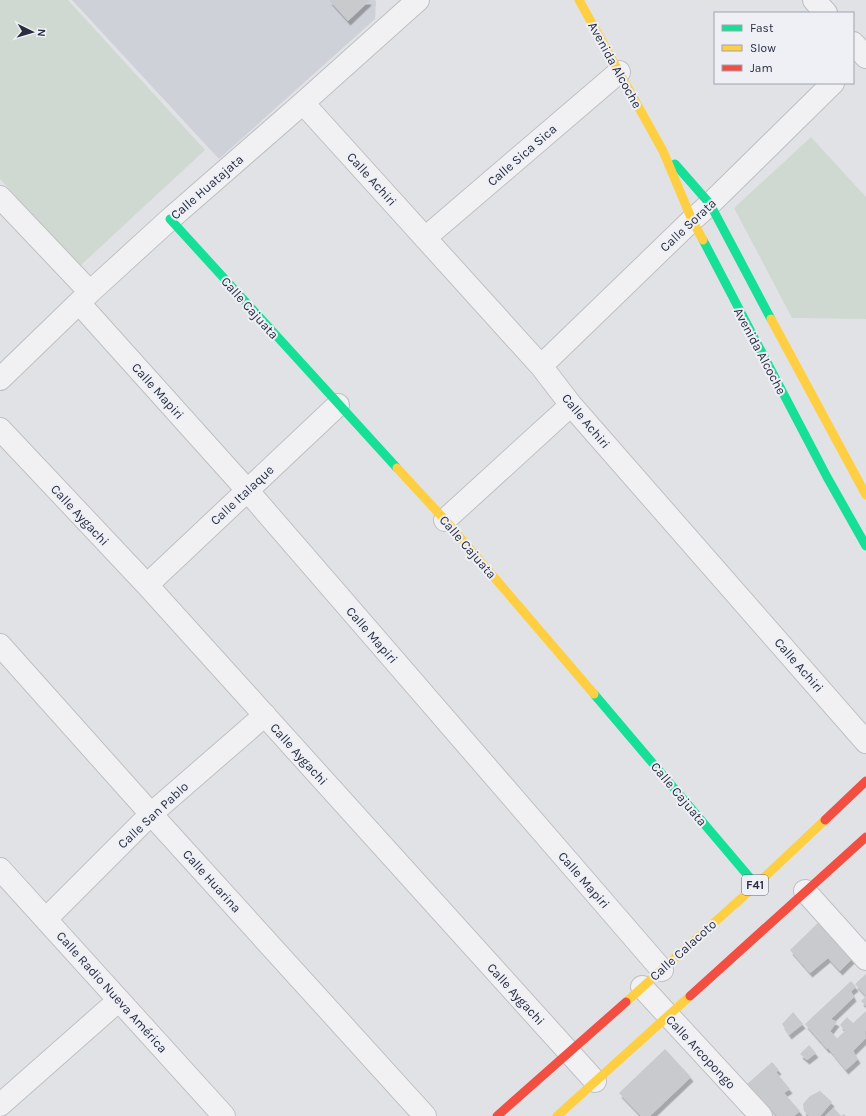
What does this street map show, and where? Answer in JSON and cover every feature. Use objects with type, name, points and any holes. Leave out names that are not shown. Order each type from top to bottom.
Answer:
[{"type":"street","name":"Calle Huatajata","points":[[0,379],[84,298],[170,219],[303,104],[418,0]]},
{"type":"street","name":"Avenida Alcoche","points":[[579,0],[663,151],[692,220],[824,470],[866,546]]},
{"type":"street","points":[[814,0],[825,12]]},
{"type":"street","name":"Calle Sica Sica","points":[[425,238],[619,72]]},
{"type":"street","name":"Calle Sorata","points":[[541,366],[710,204],[832,84]]},
{"type":"street","name":"Calle Achiri","points":[[303,104],[541,366],[571,405],[866,742]]},
{"type":"street","name":"Avenida Alcoche","points":[[663,151],[710,204],[866,495]]},
{"type":"street","name":"Calle Mapiri","points":[[0,196],[84,298],[247,490],[662,970]]},
{"type":"street","name":"Calle Cajuata","points":[[170,219],[338,405],[445,520],[756,885]]},
{"type":"street","name":"Calle Italaque","points":[[147,585],[338,405]]},
{"type":"street","points":[[445,520],[571,405]]},
{"type":"street","name":"Calle Aygachi","points":[[0,429],[147,585],[595,1081]]},
{"type":"street","name":"Calle Huarina","points":[[0,645],[425,1116]]},
{"type":"street","name":"Calle San Pablo","points":[[46,919],[151,814],[265,715]]},
{"type":"street","name":"Calle Calacoto","points":[[497,1116],[756,885],[866,781]]},
{"type":"street","points":[[557,1116],[866,837]]},
{"type":"street","name":"Calle Radio Nueva América","points":[[4,882],[46,919],[224,1116]]},
{"type":"street","points":[[805,891],[866,959]]},
{"type":"street","name":"Calle Arcopongo","points":[[642,987],[761,1116]]},
{"type":"street","points":[[0,1104],[119,1000]]},
{"type":"shaded area","points":[[0,0],[68,0],[205,150],[80,266],[0,179]]},
{"type":"shaded area","points":[[72,0],[375,0],[376,2],[375,19],[219,159]]},
{"type":"shaded area","points":[[811,137],[866,197],[866,319],[792,318],[734,208]]},
{"type":"building","points":[[329,0],[368,0],[369,1],[348,21]]},
{"type":"building","points":[[821,920],[854,957],[840,971],[828,958],[810,973],[790,950]]},
{"type":"building","points":[[866,974],[866,996],[855,984]]},
{"type":"building","points":[[851,981],[856,987],[851,991],[854,997],[831,1019],[837,1022],[830,1031],[837,1038],[829,1046],[845,1031],[840,1025],[847,1017],[853,1023],[866,1011],[866,1038],[853,1051],[858,1059],[846,1070],[828,1048],[827,1049],[805,1024]]},
{"type":"building","points":[[866,996],[866,1006],[861,1001]]},
{"type":"building","points":[[793,1012],[803,1024],[789,1035],[782,1024]]},
{"type":"building","points":[[809,1045],[816,1053],[807,1060],[800,1054]]},
{"type":"building","points":[[665,1049],[691,1077],[650,1116],[641,1116],[619,1093]]},
{"type":"building","points":[[772,1062],[779,1070],[776,1072],[790,1089],[784,1093],[800,1111],[794,1116],[777,1116],[769,1107],[766,1109],[746,1085]]},
{"type":"building","points":[[820,1091],[832,1102],[820,1116],[809,1116],[804,1111],[803,1104],[810,1096]]},
{"type":"building","points":[[834,1108],[841,1116],[825,1116]]},
{"type":"traffic: fast","points":[[675,164],[710,204],[771,319]]},
{"type":"traffic: fast","points":[[170,219],[397,468]]},
{"type":"traffic: fast","points":[[703,240],[827,477],[866,546]]},
{"type":"traffic: fast","points":[[594,694],[756,885]]},
{"type":"traffic: slow","points":[[579,0],[663,151],[692,220],[703,240]]},
{"type":"traffic: slow","points":[[771,319],[866,495]]},
{"type":"traffic: slow","points":[[397,468],[445,520],[594,694]]},
{"type":"traffic: slow","points":[[626,1002],[756,885],[825,820]]},
{"type":"traffic: slow","points":[[557,1116],[690,996]]},
{"type":"traffic: jam","points":[[825,820],[866,781]]},
{"type":"traffic: jam","points":[[690,996],[866,837]]},
{"type":"traffic: jam","points":[[497,1116],[626,1002]]}]
